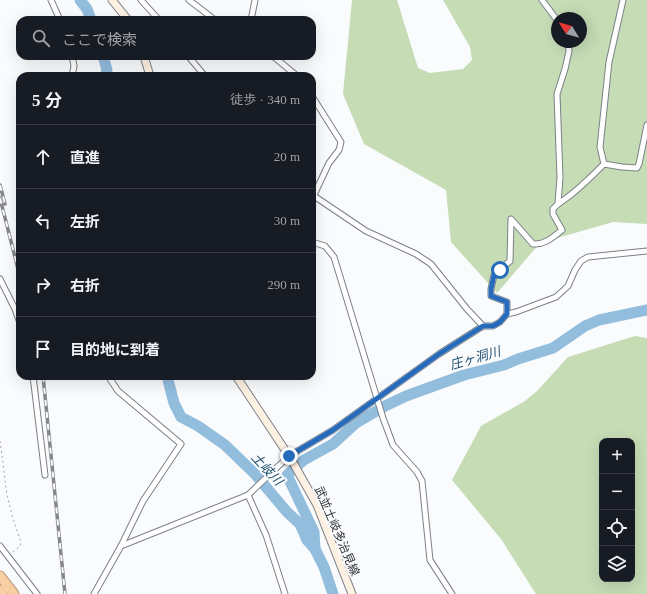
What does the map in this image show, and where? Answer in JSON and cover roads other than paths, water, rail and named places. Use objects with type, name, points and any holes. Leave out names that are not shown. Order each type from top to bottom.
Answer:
[{"type":"highway","points":[[0,576],[14,594]]},
{"type":"highway","points":[[0,590],[3,594]]},
{"type":"main road","points":[[112,0],[125,16]]},
{"type":"main road","points":[[145,60],[149,72]]},
{"type":"main road","name":"武並土岐多治見線","points":[[239,380],[288,458],[300,474],[317,505],[352,594]]},
{"type":"street","points":[[50,0],[58,16]]},
{"type":"street","points":[[141,0],[155,16]]},
{"type":"street","points":[[189,0],[210,16]]},
{"type":"street","points":[[252,16],[255,0]]},
{"type":"street","points":[[542,0],[551,12]]},
{"type":"street","points":[[604,164],[600,147],[609,62],[623,0]]},
{"type":"street","points":[[558,203],[560,178],[557,94],[565,69],[569,48]]},
{"type":"street","points":[[73,60],[74,66],[73,72]]},
{"type":"street","points":[[191,60],[202,72]]},
{"type":"street","points":[[278,60],[292,72]]},
{"type":"street","points":[[316,102],[341,142],[339,150],[329,163],[316,191]]},
{"type":"street","points":[[604,164],[636,168],[639,164],[647,125]]},
{"type":"street","points":[[507,314],[507,302],[491,296],[491,289],[494,275],[510,261],[511,219],[533,244],[540,244],[552,238],[562,230],[553,214],[552,209],[586,183],[604,164]]},
{"type":"street","points":[[316,199],[366,231],[416,254],[431,264],[467,309],[483,326]]},
{"type":"street","points":[[316,243],[325,246],[334,257],[393,445],[417,472],[422,481],[430,560],[452,594]]},
{"type":"street","points":[[121,546],[248,495],[288,458],[333,430],[439,354],[483,326],[493,326],[500,322],[507,314],[556,297],[568,286],[581,261],[588,257],[647,251]]},
{"type":"street","points":[[0,279],[16,312]]},
{"type":"street","points":[[33,380],[45,476]]},
{"type":"street","points":[[94,594],[121,546],[143,501],[181,444],[118,391],[111,380]]},
{"type":"street","points":[[248,495],[266,535],[285,594]]},
{"type":"street","points":[[0,546],[38,594]]},
{"type":"waterway","name":"土岐川","points":[[80,0],[87,9],[90,16]]},
{"type":"waterway","name":"土岐川","points":[[104,60],[106,72]]},
{"type":"waterway","name":"庄ヶ洞川","points":[[315,549],[314,532],[287,475],[304,460],[333,444],[356,423],[406,396],[464,375],[504,365],[553,348],[585,326],[599,320],[647,310]]},
{"type":"waterway","name":"土岐川","points":[[168,380],[174,403],[181,417],[198,426],[225,445],[255,474],[287,512],[300,524],[307,540],[315,549],[324,567],[333,594]]},
{"type":"railway","points":[[0,185],[5,204]]},
{"type":"railway","points":[[0,198],[16,261]]},
{"type":"railway","points":[[43,380],[65,594]]}]
